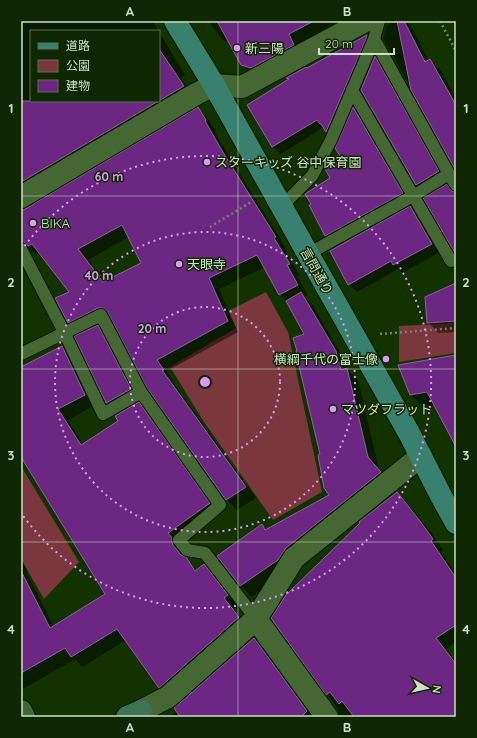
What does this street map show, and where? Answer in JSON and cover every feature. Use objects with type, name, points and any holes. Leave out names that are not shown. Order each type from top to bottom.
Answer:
[{"type":"main road","name":"言問通り","points":[[174,21],[214,85],[281,207],[422,456],[456,523]]},
{"type":"street","points":[[21,197],[214,85],[242,87],[369,30]]},
{"type":"street","points":[[131,715],[168,697],[256,619],[294,558],[422,456]]},
{"type":"street","points":[[256,619],[327,717]]},
{"type":"street","points":[[21,711],[24,717]]},
{"type":"lane","points":[[281,207],[312,176],[331,140],[352,90],[369,30],[379,21]]},
{"type":"lane","points":[[369,30],[456,185]]},
{"type":"lane","points":[[352,90],[450,261]]},
{"type":"lane","points":[[308,254],[413,196],[449,174]]},
{"type":"lane","points":[[21,249],[64,332],[103,414],[141,392]]},
{"type":"lane","points":[[21,354],[101,315],[141,392],[220,505],[179,540],[187,550],[205,553],[256,619]]},
{"type":"path","points":[[440,21],[456,51]]},
{"type":"path","points":[[210,227],[257,199]]},
{"type":"path","points":[[373,334],[456,328]]},
{"type":"green space","points":[[266,292],[288,332],[322,492],[273,520],[204,422],[170,367],[236,328],[228,311]]},
{"type":"green space","points":[[456,323],[456,353],[399,362],[399,326]]},
{"type":"green space","points":[[21,466],[79,562],[44,599],[21,559]]},
{"type":"building","points":[[217,21],[314,21],[289,34],[294,45],[251,68],[241,65]]},
{"type":"building","points":[[397,21],[404,21],[425,62],[430,59],[456,105],[456,171],[411,90]]},
{"type":"building","points":[[367,35],[326,132],[317,120],[272,147],[247,105],[289,79],[286,78]]},
{"type":"building","points":[[160,50],[184,86],[160,100]]},
{"type":"building","points":[[375,56],[439,171],[416,185],[361,90]]},
{"type":"building","points":[[21,101],[30,102],[157,102],[21,182]]},
{"type":"building","points":[[198,107],[224,154],[276,237],[274,238],[290,264],[287,265],[298,285],[279,295],[257,255],[209,278],[228,321],[157,360],[164,370],[162,370],[246,487],[226,500],[147,388],[105,309],[98,308],[68,323],[55,298],[69,292],[32,244],[28,246],[21,242],[21,211]],"holes":[[[122,225],[141,263],[103,282],[78,249]]]},
{"type":"building","points":[[353,107],[403,193],[325,236],[305,194],[330,178],[325,169],[342,159],[335,148]]},
{"type":"building","points":[[447,184],[452,191],[456,192],[456,255],[423,198]]},
{"type":"building","points":[[410,206],[432,244],[393,265],[391,261],[348,285],[330,251]]},
{"type":"building","points":[[456,283],[456,321],[427,323],[425,297]]},
{"type":"building","points":[[301,292],[336,351],[341,370],[347,368],[368,457],[381,472],[286,548],[278,560],[240,586],[217,556],[262,524],[265,530],[329,495],[324,488],[318,455],[320,454],[298,362],[300,362],[293,338],[304,334],[286,301]]},
{"type":"building","points":[[98,325],[131,389],[106,403],[74,336]]},
{"type":"building","points":[[62,346],[85,395],[58,409],[81,445],[118,421],[115,416],[139,402],[210,503],[168,533],[172,538],[173,545],[181,555],[186,557],[195,571],[204,564],[228,595],[224,598],[239,617],[159,688],[117,629],[71,657],[65,648],[21,673],[21,571],[50,628],[105,594],[21,457],[21,367]]},
{"type":"building","points":[[456,355],[456,447],[427,392],[410,395],[398,365]]},
{"type":"building","points":[[397,492],[433,539],[431,541],[456,578],[456,625],[436,638],[456,664],[456,717],[354,717],[342,701],[339,704],[330,692],[326,695],[271,618],[286,595],[360,523],[359,522]]},
{"type":"building","points":[[254,638],[307,711],[301,717],[180,717],[174,708]]},
{"type":"place","name":"新三陽","points":[[237,48]]},
{"type":"place","name":"スターキッズ 谷中保育園","points":[[207,162]]},
{"type":"place","name":"BIKA","points":[[33,223]]},
{"type":"place","name":"天眼寺","points":[[179,264]]},
{"type":"place","name":"横綱千代の富士像","points":[[386,359]]},
{"type":"place","name":"マツダフラット","points":[[333,409]]}]
